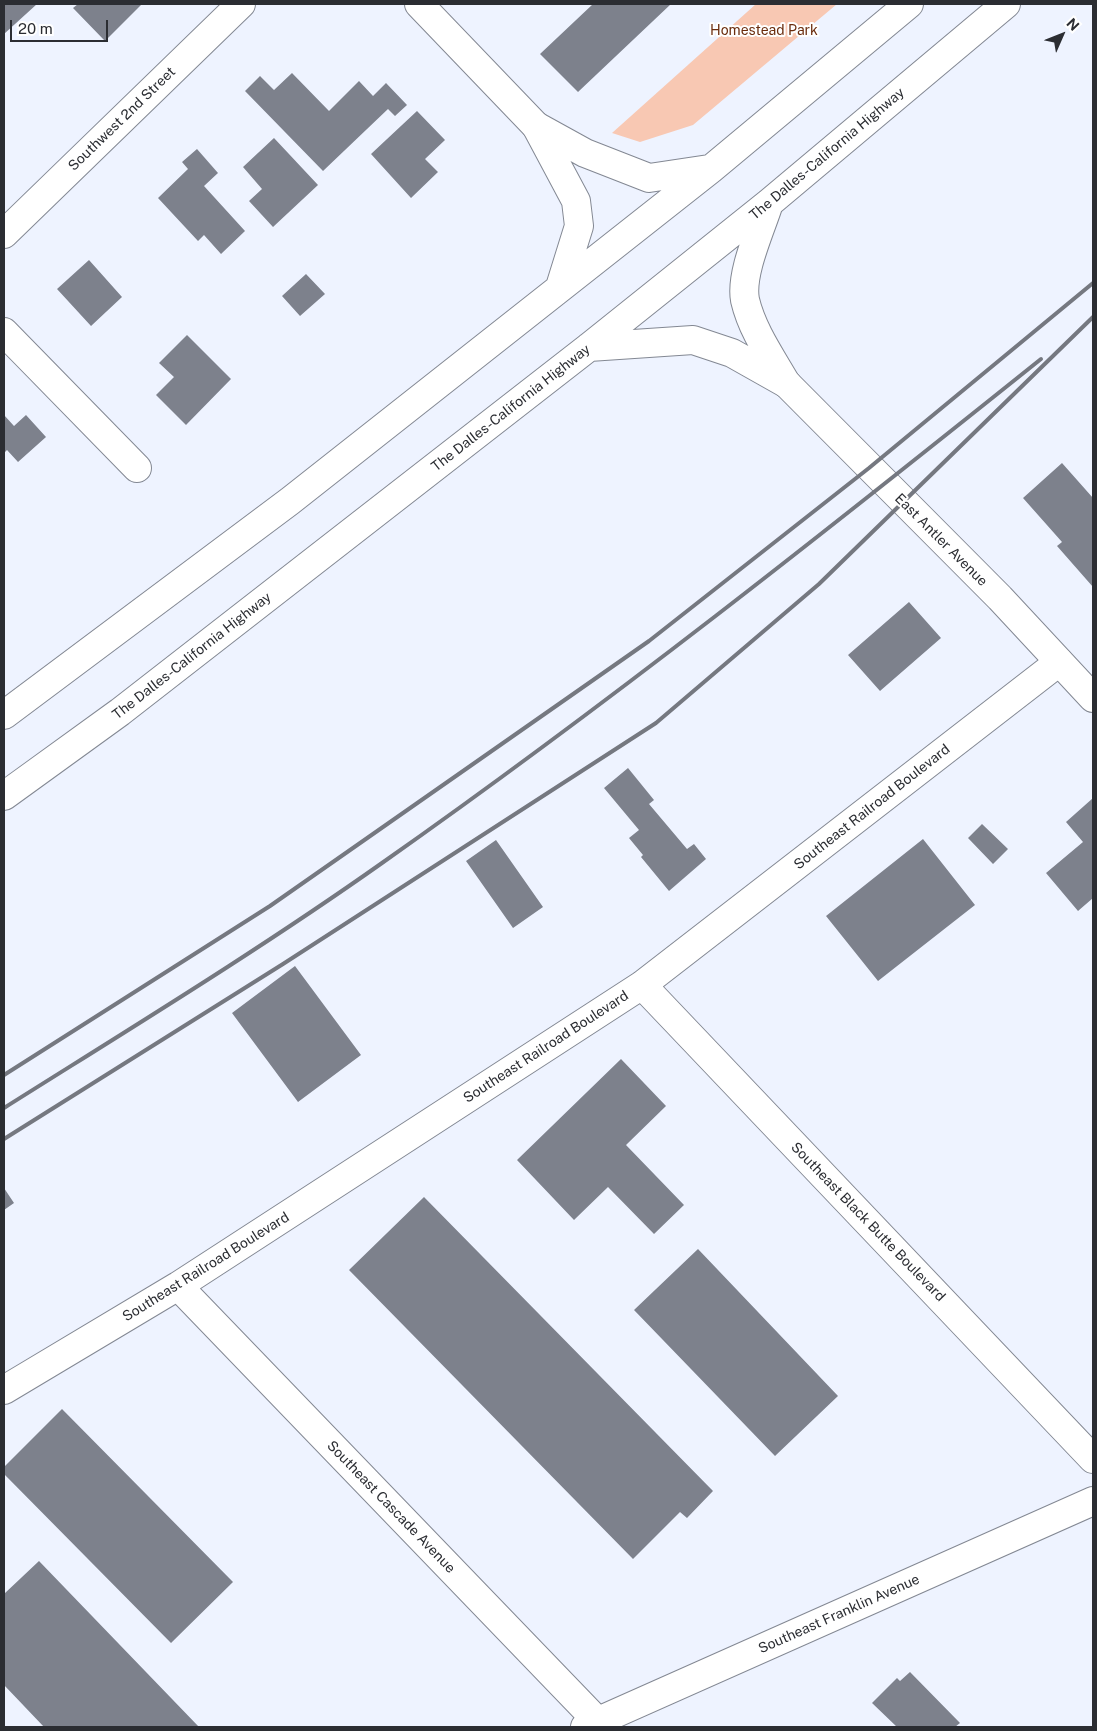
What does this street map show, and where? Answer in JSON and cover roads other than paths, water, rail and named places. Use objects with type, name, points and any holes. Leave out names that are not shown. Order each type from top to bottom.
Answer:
[{"type":"main road","name":"Southwest 2nd Street","points":[[4,234],[240,4]]},
{"type":"main road","points":[[419,4],[536,126],[576,201],[579,226],[560,287]]},
{"type":"main road","points":[[4,716],[290,500],[711,169],[909,4]]},
{"type":"main road","name":"The Dalles-California Highway","points":[[4,796],[120,712],[589,347],[770,203],[1006,4]]},
{"type":"main road","points":[[536,126],[585,153],[649,178],[711,169]]},
{"type":"main road","points":[[770,203],[747,270],[745,299],[760,337],[787,384]]},
{"type":"main road","points":[[4,332],[137,468]]},
{"type":"main road","points":[[589,347],[693,340],[732,353],[787,384]]},
{"type":"main road","name":"East Antler Avenue","points":[[787,384],[1000,598],[1093,698]]},
{"type":"main road","name":"Southeast Railroad Boulevard","points":[[4,1390],[178,1286],[642,985],[1059,662]]},
{"type":"main road","name":"Southeast Black Butte Boulevard","points":[[642,985],[1093,1459]]},
{"type":"main road","name":"Southeast Cascade Avenue","points":[[178,1286],[595,1725]]},
{"type":"main road","name":"Southeast Franklin Avenue","points":[[595,1725],[1093,1501]]},
{"type":"railway","points":[[4,1075],[270,906],[649,641],[869,468],[1093,283]]},
{"type":"railway","points":[[4,1139],[283,964],[656,723],[819,584],[1093,317]]},
{"type":"railway","points":[[4,1108],[289,927],[466,803],[715,616],[1041,359]]},
{"type":"park label","name":"Homestead Park","points":[[764,31]]}]
